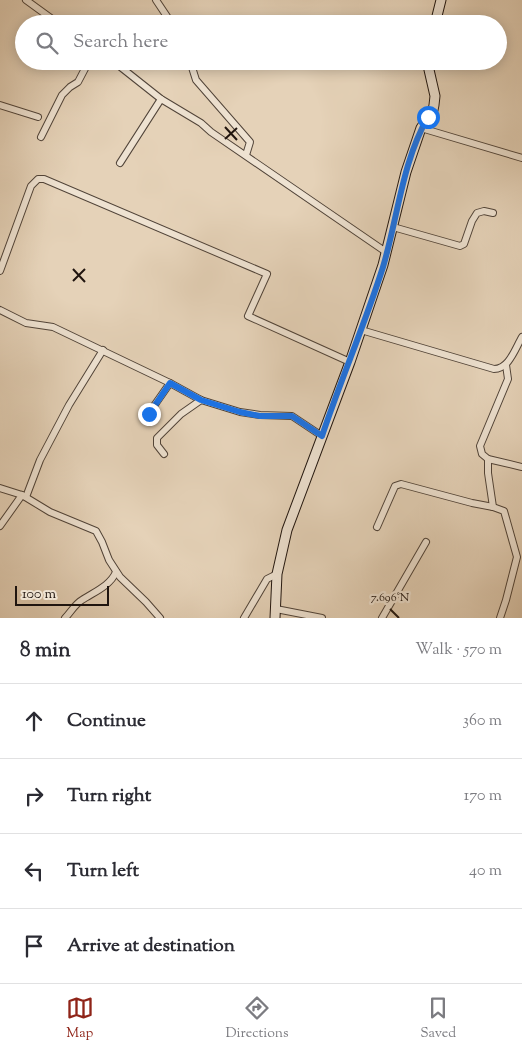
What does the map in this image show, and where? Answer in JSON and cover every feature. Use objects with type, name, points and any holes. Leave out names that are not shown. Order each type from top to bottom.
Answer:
[{"type":"street","points":[[26,0],[47,15]]},
{"type":"street","points":[[156,0],[166,15]]},
{"type":"street","points":[[437,15],[441,0]]},
{"type":"street","points":[[41,137],[62,95],[78,82],[84,70]]},
{"type":"street","points":[[125,70],[161,98],[201,123],[211,132],[386,252]]},
{"type":"street","points":[[193,70],[196,80],[250,142],[246,155]]},
{"type":"street","points":[[322,618],[275,613],[277,574],[287,530],[361,330],[393,228],[406,172],[421,128],[434,105],[435,96],[429,70]]},
{"type":"street","points":[[120,163],[161,98]]},
{"type":"street","points":[[0,106],[38,116]]},
{"type":"street","points":[[421,128],[522,158]]},
{"type":"street","points":[[0,271],[31,186],[38,179],[44,179],[267,274],[248,316],[350,362]]},
{"type":"street","points":[[393,228],[460,246],[464,244],[472,221],[477,213],[484,211],[494,213]]},
{"type":"street","points":[[0,310],[26,322],[54,327],[201,400],[260,416],[292,416],[322,436]]},
{"type":"street","points":[[361,330],[494,369],[501,369],[506,365],[522,337]]},
{"type":"street","points":[[0,526],[24,496],[44,452],[69,405],[103,350]]},
{"type":"street","points":[[506,365],[508,379],[480,446],[482,454],[488,459],[522,467]]},
{"type":"street","points":[[149,414],[170,383]]},
{"type":"street","points":[[164,454],[157,445],[157,438],[181,414],[201,400]]},
{"type":"street","points":[[488,459],[488,474],[493,506]]},
{"type":"street","points":[[377,527],[395,486],[401,484],[472,503],[493,506],[504,511],[517,557],[500,618]]},
{"type":"street","points":[[0,488],[24,496],[50,512],[96,531],[115,575],[121,578],[160,618]]},
{"type":"street","points":[[382,618],[426,542]]},
{"type":"street","points":[[244,618],[267,579],[277,574]]},
{"type":"street","points":[[65,618],[82,599],[94,593],[115,575]]},
{"type":"route","points":[[149,414],[170,383],[201,400],[240,412],[260,416],[292,416],[322,436],[350,362],[383,265],[406,172],[421,128],[428,117]]}]
